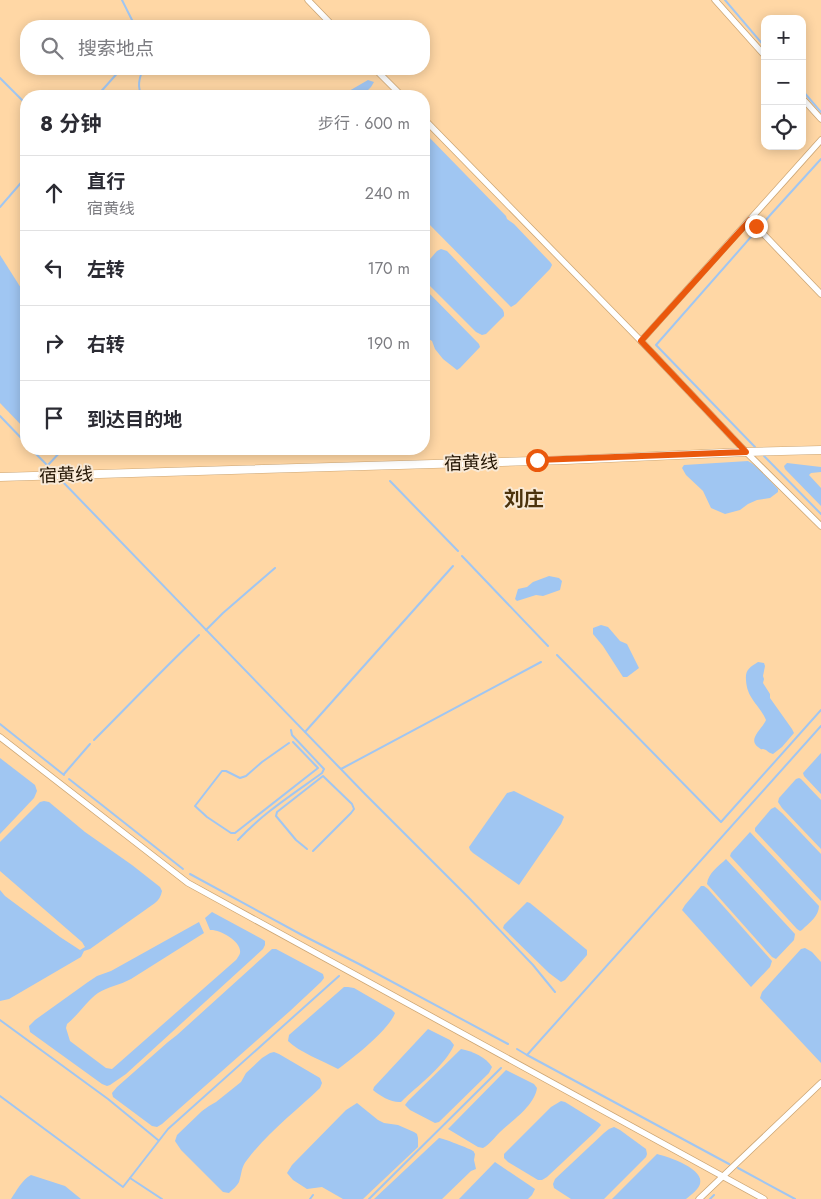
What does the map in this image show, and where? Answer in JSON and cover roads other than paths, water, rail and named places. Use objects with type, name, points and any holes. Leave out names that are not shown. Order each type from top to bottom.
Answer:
[{"type":"main road","name":"宿黄线","points":[[0,477],[821,450]]},
{"type":"street","points":[[308,0],[327,20]]},
{"type":"street","points":[[715,0],[761,52]]},
{"type":"street","points":[[381,75],[396,90]]},
{"type":"street","points":[[806,102],[821,119]]},
{"type":"street","points":[[430,125],[641,341],[746,452],[821,526]]},
{"type":"street","points":[[641,341],[821,140]]},
{"type":"street","points":[[750,220],[821,294]]},
{"type":"street","points":[[0,737],[188,883],[764,1199]]},
{"type":"street","points":[[699,1199],[821,1084]]},
{"type":"water","points":[[368,80],[374,82],[368,90],[351,90]]},
{"type":"water","points":[[430,138],[552,265],[511,307],[430,225]]},
{"type":"water","points":[[441,249],[447,251],[503,310],[504,316],[486,334],[482,335],[476,332],[430,286],[430,259]]},
{"type":"water","points":[[0,255],[20,287],[20,424],[0,403]]},
{"type":"water","points":[[430,294],[480,347],[457,370],[443,359],[435,349],[430,340]]},
{"type":"water","points":[[748,461],[764,474],[778,489],[778,492],[770,498],[757,500],[740,510],[725,514],[711,508],[703,491],[686,475],[682,468],[684,465]]},
{"type":"water","points":[[787,463],[821,467],[821,472],[809,475],[821,488],[821,506],[785,469],[784,466]]},
{"type":"water","points":[[549,576],[559,578],[562,581],[560,590],[543,596],[536,595],[517,601],[515,599],[518,589],[527,587],[533,582]]},
{"type":"water","points":[[601,625],[608,627],[620,641],[627,644],[639,668],[627,677],[623,677],[593,634],[593,628]]},
{"type":"water","points":[[758,662],[764,663],[765,666],[763,683],[770,694],[770,698],[794,733],[773,754],[758,747],[754,741],[766,720],[751,697],[747,687],[746,674]]},
{"type":"water","points":[[821,753],[821,794],[803,773]]},
{"type":"water","points":[[0,758],[35,785],[37,791],[34,798],[0,834]]},
{"type":"water","points":[[799,778],[821,800],[821,849],[778,802],[779,798]]},
{"type":"water","points":[[514,791],[564,817],[519,885],[473,853],[469,847],[507,793]]},
{"type":"water","points":[[40,802],[49,802],[85,832],[132,865],[160,887],[162,891],[160,898],[155,903],[90,949],[84,951],[81,957],[9,999],[0,1001],[0,890],[5,896],[60,937],[80,950],[85,947],[82,942],[0,871],[0,842]]},
{"type":"water","points":[[775,807],[821,854],[821,901],[755,831],[755,828],[771,809]]},
{"type":"water","points":[[750,832],[819,906],[815,916],[802,930],[797,929],[730,856]]},
{"type":"water","points":[[726,859],[795,934],[794,940],[776,959],[772,957],[707,884],[712,873]]},
{"type":"water","points":[[701,886],[708,889],[772,961],[770,967],[751,987],[682,910]]},
{"type":"water","points":[[527,902],[587,950],[587,955],[561,982],[549,973],[503,928]]},
{"type":"water","points":[[212,912],[265,941],[263,949],[126,1074],[110,1085],[102,1084],[30,1032],[29,1026],[35,1020],[97,976],[111,971],[199,922],[204,933],[131,979],[98,993],[67,1024],[66,1028],[70,1041],[106,1068],[112,1069],[238,958],[240,949],[234,940],[224,934],[210,930],[205,918]]},
{"type":"water","points":[[805,948],[812,952],[821,962],[821,1063],[760,998],[762,992],[801,949]]},
{"type":"water","points":[[272,949],[276,949],[323,974],[324,978],[290,1011],[157,1127],[152,1126],[113,1097],[112,1093],[117,1087]]},
{"type":"water","points":[[344,987],[354,988],[395,1013],[378,1035],[338,1069],[305,1053],[288,1041],[289,1035]]},
{"type":"water","points":[[428,1029],[450,1040],[454,1045],[450,1053],[401,1102],[386,1099],[379,1095],[373,1090],[374,1087]]},
{"type":"water","points":[[461,1049],[474,1053],[486,1060],[492,1067],[489,1073],[439,1122],[435,1123],[410,1110],[405,1105],[408,1101]]},
{"type":"water","points":[[274,1052],[320,1078],[322,1083],[320,1088],[255,1150],[245,1163],[236,1186],[229,1193],[223,1192],[181,1150],[175,1141],[177,1135],[202,1111],[241,1082],[246,1073],[262,1058]]},
{"type":"water","points":[[506,1070],[534,1084],[537,1088],[528,1106],[483,1148],[478,1147],[448,1129]]},
{"type":"water","points":[[561,1101],[601,1125],[547,1177],[538,1180],[508,1162],[504,1158],[504,1154],[551,1107]]},
{"type":"water","points":[[357,1103],[378,1120],[398,1125],[417,1134],[418,1147],[363,1199],[343,1199],[322,1187],[307,1189],[293,1180],[287,1173],[292,1165],[346,1110]]},
{"type":"water","points":[[614,1127],[646,1149],[646,1157],[604,1199],[571,1199],[554,1188],[555,1179],[604,1133]]},
{"type":"water","points":[[439,1138],[473,1151],[476,1169],[471,1171],[442,1199],[374,1199]]},
{"type":"water","points":[[657,1154],[685,1164],[697,1173],[700,1184],[696,1190],[686,1199],[612,1199]]},
{"type":"water","points":[[495,1162],[535,1189],[532,1195],[528,1199],[459,1199]]},
{"type":"water","points":[[31,1175],[65,1186],[81,1199],[11,1199],[22,1182]]},
{"type":"waterway","points":[[122,0],[132,20]]},
{"type":"waterway","points":[[725,0],[761,42]]},
{"type":"waterway","points":[[102,90],[116,75]]},
{"type":"waterway","points":[[139,90],[140,75]]},
{"type":"waterway","points":[[0,78],[20,98]]},
{"type":"waterway","points":[[806,95],[821,112]]},
{"type":"waterway","points":[[755,447],[656,345],[821,159]]},
{"type":"waterway","points":[[0,207],[20,184]]},
{"type":"waterway","points":[[0,416],[20,437]]},
{"type":"waterway","points":[[37,455],[54,472]]},
{"type":"waterway","points":[[48,465],[57,455]]},
{"type":"waterway","points":[[764,456],[821,514]]},
{"type":"waterway","points":[[61,480],[365,794],[469,898],[533,965],[555,992]]},
{"type":"waterway","points":[[390,481],[458,551]]},
{"type":"waterway","points":[[462,556],[548,646]]},
{"type":"waterway","points":[[305,732],[453,566]]},
{"type":"waterway","points":[[206,630],[275,568]]},
{"type":"waterway","points":[[94,740],[199,635]]},
{"type":"waterway","points":[[557,655],[721,822],[821,710]]},
{"type":"waterway","points":[[341,769],[541,662]]},
{"type":"waterway","points":[[0,724],[64,775]]},
{"type":"waterway","points":[[729,1164],[527,1055],[821,726]]},
{"type":"waterway","points":[[238,840],[267,813],[322,773],[324,769],[292,735],[291,730]]},
{"type":"waterway","points":[[289,743],[246,776],[240,778],[222,771],[195,806],[207,817],[231,833],[235,833],[318,768],[293,742]]},
{"type":"waterway","points":[[64,774],[90,744]]},
{"type":"waterway","points":[[307,849],[296,840],[276,816],[277,812],[323,776],[352,804],[354,809],[313,851]]},
{"type":"waterway","points":[[69,779],[183,869]]},
{"type":"waterway","points":[[190,874],[508,1044]]},
{"type":"waterway","points":[[162,1199],[130,1178],[168,1129],[339,976]]},
{"type":"waterway","points":[[0,1020],[108,1099],[158,1140]]},
{"type":"waterway","points":[[517,1049],[527,1055]]},
{"type":"waterway","points":[[369,1199],[501,1068]]},
{"type":"waterway","points":[[0,1096],[123,1187],[130,1178]]},
{"type":"waterway","points":[[738,1168],[795,1199]]},
{"type":"waterway","points":[[310,1199],[313,1195]]},
{"type":"waterway","points":[[710,1199],[714,1195]]},
{"type":"district","name":"刘庄","points":[[524,499]]}]
